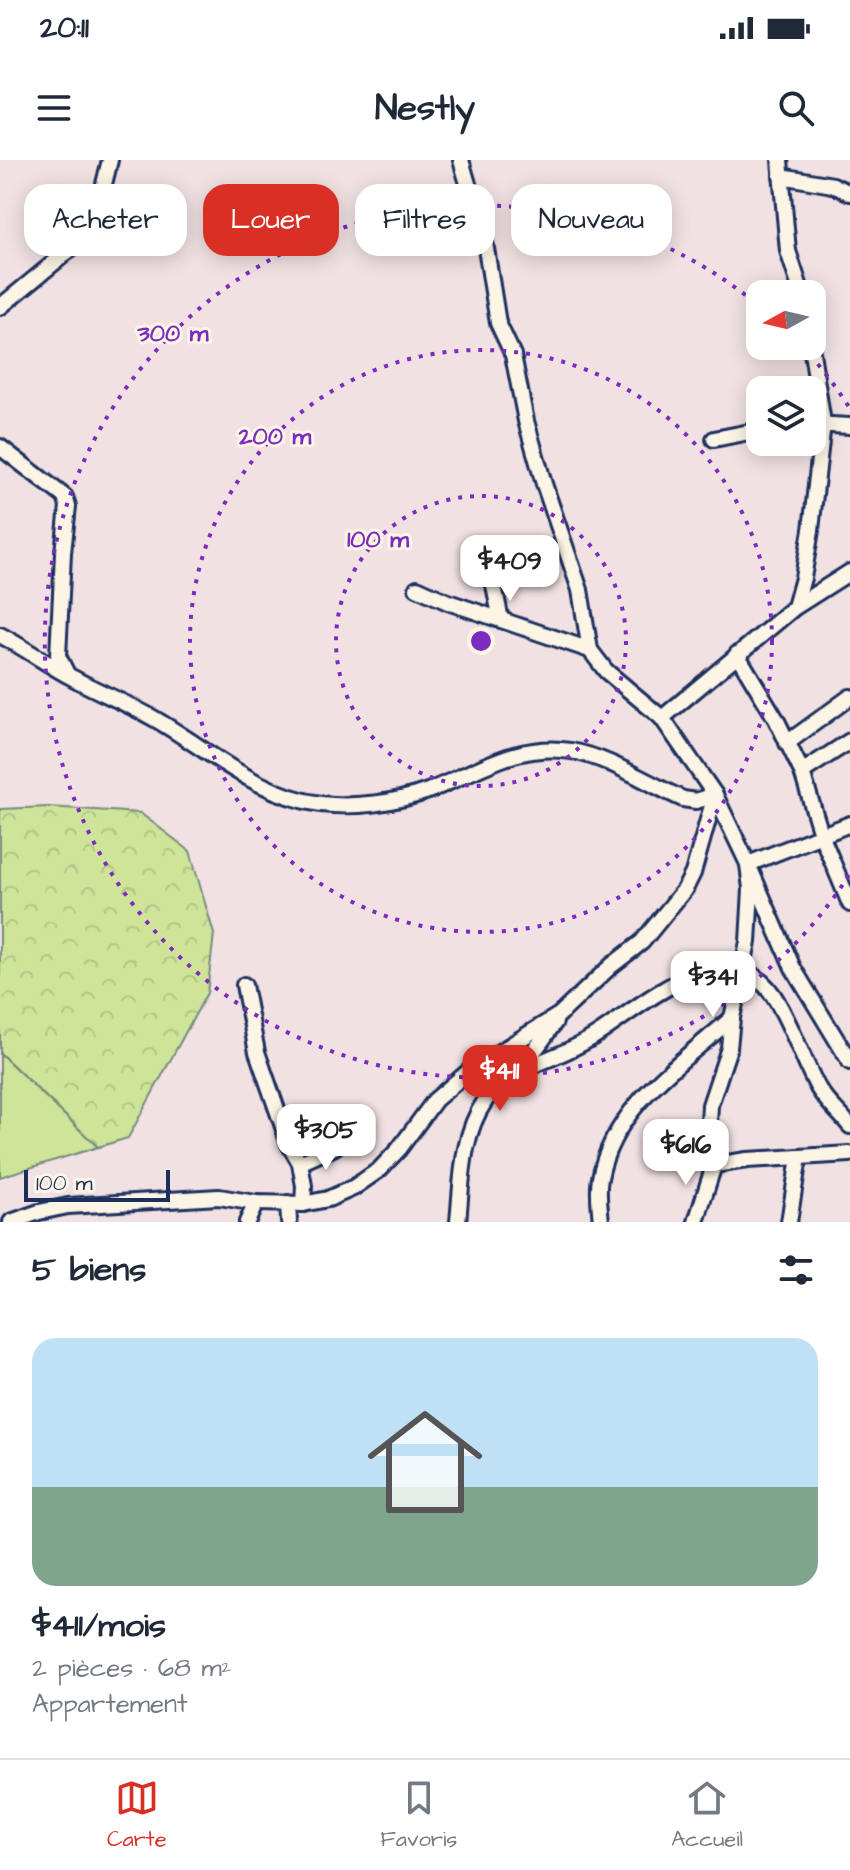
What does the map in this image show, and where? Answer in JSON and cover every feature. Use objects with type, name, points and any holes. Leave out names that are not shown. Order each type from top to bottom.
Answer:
[{"type":"street","points":[[0,307],[78,243],[97,212],[110,160]]},
{"type":"street","points":[[461,160],[485,242],[498,323],[513,355],[529,434],[580,590],[590,650],[606,671],[662,718],[715,795],[793,968],[848,1055]]},
{"type":"street","points":[[780,160],[788,251],[797,280]]},
{"type":"street","points":[[781,176],[833,185],[850,193]]},
{"type":"street","points":[[826,424],[850,426]]},
{"type":"street","points":[[714,439],[746,433]]},
{"type":"street","points":[[0,447],[65,497],[68,506],[58,656],[67,674]]},
{"type":"street","points":[[795,607],[811,530],[816,456]]},
{"type":"street","points":[[488,556],[501,620]]},
{"type":"street","points":[[662,718],[795,607],[850,572]]},
{"type":"street","points":[[417,588],[448,602],[590,650]]},
{"type":"street","points":[[0,635],[158,721],[259,785],[319,804],[353,805],[400,799],[426,792],[485,763],[539,749],[572,751],[601,760],[683,799],[696,801],[715,795]]},
{"type":"street","points":[[737,654],[802,772],[822,837],[850,904]]},
{"type":"street","points":[[787,743],[850,697]]},
{"type":"street","points":[[802,772],[850,741]]},
{"type":"street","points":[[11,1222],[68,1206],[219,1197],[256,1203],[296,1204],[328,1199],[353,1188],[379,1170],[399,1149],[435,1100],[469,1071],[559,1015],[611,966],[642,942],[685,889],[693,873],[715,795]]},
{"type":"street","points":[[748,864],[850,824]]},
{"type":"street","points":[[696,1222],[714,1165],[708,1142],[710,1105],[729,1048],[742,969],[750,916],[748,864]]},
{"type":"street","points":[[504,1078],[566,1052],[646,1000],[698,973],[721,967],[742,969],[759,979],[773,995],[820,1092],[850,1126]]},
{"type":"street","points":[[244,985],[257,1052],[289,1144],[300,1163],[304,1186],[289,1222]]},
{"type":"street","points":[[458,1222],[461,1174],[467,1144],[483,1103],[504,1078],[533,1052],[559,1015]]},
{"type":"street","points":[[601,1222],[599,1182],[604,1159],[643,1094],[732,1018]]},
{"type":"street","points":[[300,1163],[335,1147]]},
{"type":"street","points":[[714,1165],[850,1154]]},
{"type":"street","points":[[789,1222],[799,1157]]},
{"type":"street","points":[[247,1222],[256,1203]]},
{"type":"green space","points":[[49,807],[140,813],[190,851],[214,934],[207,993],[128,1138],[98,1147],[0,1053],[0,809]]},
{"type":"green space","points":[[0,1053],[9,1062],[98,1147],[0,1177]]}]
